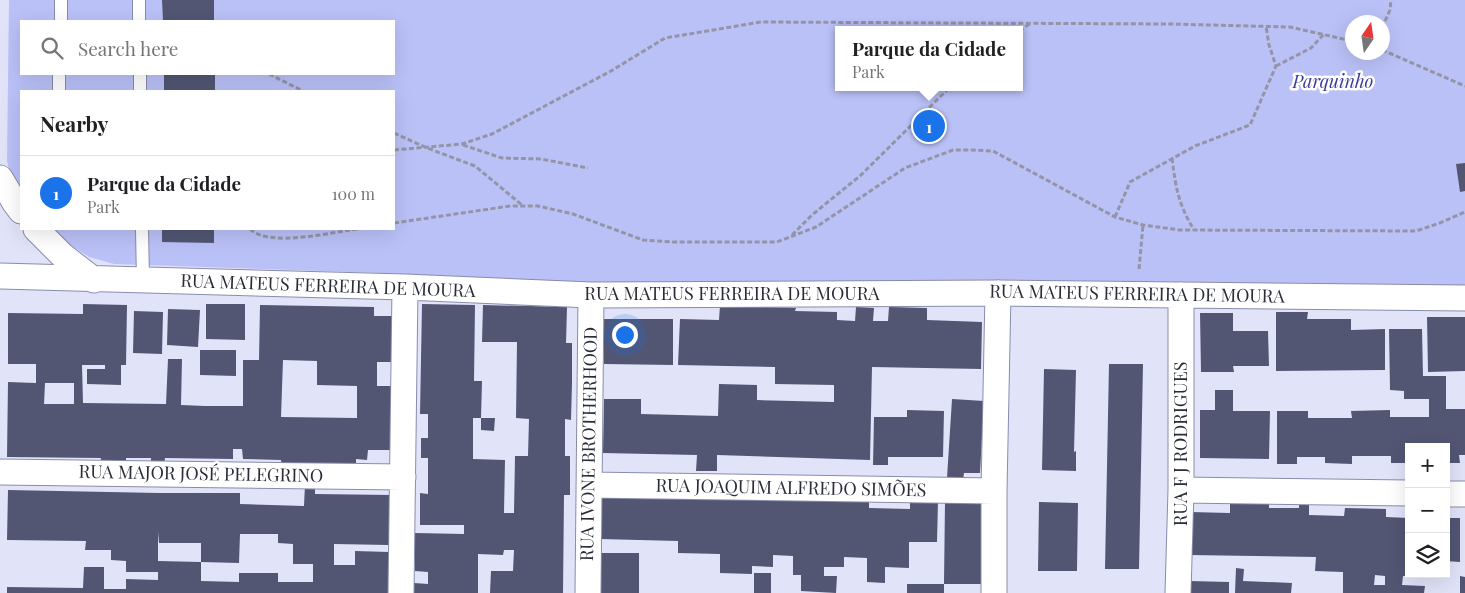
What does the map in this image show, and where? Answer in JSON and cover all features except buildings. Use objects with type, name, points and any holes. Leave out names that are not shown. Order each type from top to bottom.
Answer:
[{"type":"street","points":[[0,178],[20,210]]},
{"type":"street","points":[[37,230],[64,256],[94,280]]},
{"type":"street","name":"RUA MATEUS FERREIRA DE MOURA","points":[[0,276],[405,287],[591,295],[998,293],[1465,298]]},
{"type":"street","points":[[401,593],[405,287]]},
{"type":"street","points":[[994,593],[998,293]]},
{"type":"street","name":"RUA IVONE BROTHERHOOD","points":[[588,593],[591,295]]},
{"type":"street","name":"RUA F J RODRIGUES","points":[[1178,593],[1181,490],[1181,295]]},
{"type":"street","name":"RUA MAJOR JOSÉ PELEGRINO","points":[[0,472],[403,477]]},
{"type":"street","name":"RUA JOAQUIM ALFREDO SIMÕES","points":[[589,485],[994,491]]},
{"type":"street","points":[[1181,490],[1405,493]]},
{"type":"street","points":[[1450,494],[1465,494]]},
{"type":"lane","points":[[61,0],[61,20]]},
{"type":"lane","points":[[139,0],[139,20]]},
{"type":"lane","points":[[59,75],[59,90]]},
{"type":"lane","points":[[140,75],[140,90]]},
{"type":"lane","points":[[142,230],[143,280]]},
{"type":"path","points":[[1388,15],[1391,0]]},
{"type":"path","points":[[395,150],[462,144],[492,134],[611,71],[665,38],[760,22],[1266,26],[1290,27],[1345,39]]},
{"type":"path","points":[[1023,28],[1030,23]]},
{"type":"path","points":[[1266,26],[1269,46],[1276,66]]},
{"type":"path","points":[[1115,217],[1130,182],[1195,146],[1250,125],[1276,66],[1312,48],[1324,34]]},
{"type":"path","points":[[1390,53],[1465,86]]},
{"type":"path","points":[[271,75],[301,90]]},
{"type":"path","points":[[790,237],[812,215],[861,175],[946,91]]},
{"type":"path","points":[[395,133],[426,148],[475,166],[523,206]]},
{"type":"path","points":[[462,144],[502,158],[541,159],[588,168]]},
{"type":"path","points":[[395,223],[510,206],[538,206],[572,214],[643,240],[672,242],[777,242],[816,228],[905,168],[953,150],[994,151],[1115,217],[1143,225],[1180,230],[1416,230],[1440,223],[1465,212]]},
{"type":"path","points":[[1172,158],[1178,198],[1183,212],[1194,230]]},
{"type":"path","points":[[1136,294],[1143,225]]},
{"type":"path","points":[[251,230],[254,233],[278,238],[293,238],[351,230]]},
{"type":"green space","name":"Parquinho","points":[[9,0],[1465,0],[1465,287],[780,281],[616,285],[382,273],[114,264],[89,257],[48,230],[395,230],[395,90],[20,90],[20,204],[17,200],[7,161]]},
{"type":"place","name":"Parque da Cidade","points":[[929,126]]}]
